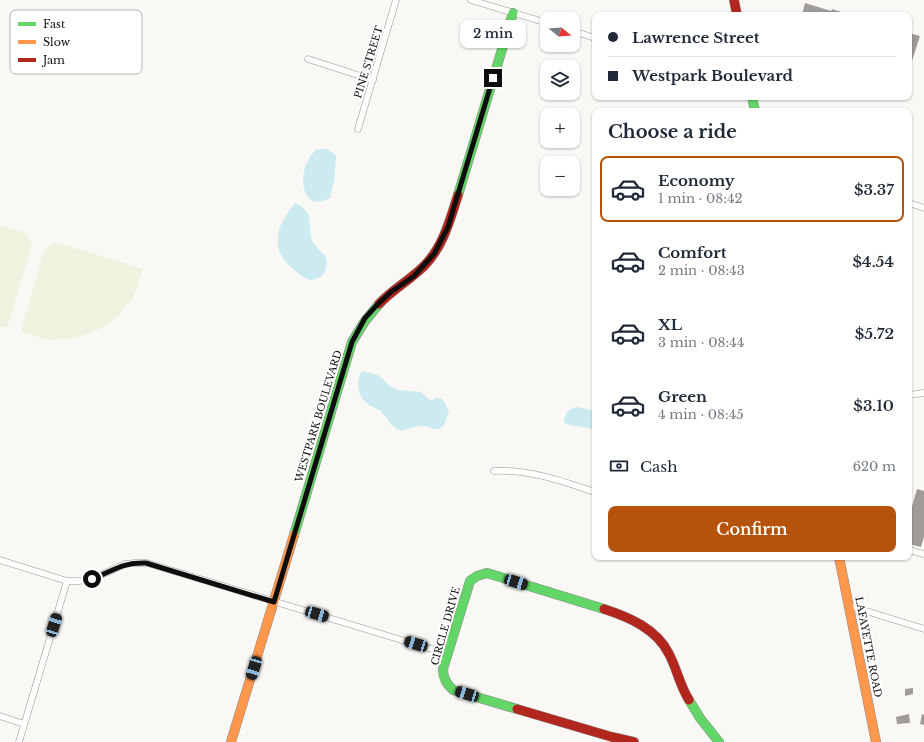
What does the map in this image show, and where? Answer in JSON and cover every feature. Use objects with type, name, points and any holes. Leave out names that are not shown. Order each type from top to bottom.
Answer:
[{"type":"street","name":"PINE STREET","points":[[358,129],[396,0]]},
{"type":"street","points":[[471,0],[540,21]]},
{"type":"street","points":[[734,0],[736,12]]},
{"type":"street","name":"WESTPARK BOULEVARD","points":[[231,742],[352,342],[365,318],[377,305],[391,292],[414,276],[433,256],[448,227],[513,13]]},
{"type":"street","points":[[580,33],[592,37]]},
{"type":"street","points":[[308,59],[373,80]]},
{"type":"street","points":[[912,204],[924,208]]},
{"type":"street","points":[[912,395],[924,393]]},
{"type":"street","points":[[494,471],[511,470],[548,476],[592,491]]},
{"type":"street","points":[[912,551],[924,554]]},
{"type":"street","points":[[0,560],[67,581],[92,579],[125,564],[146,563],[448,654]]},
{"type":"street","name":"LAFAYETTE ROAD","points":[[841,560],[877,742]]},
{"type":"street","name":"CIRCLE DRIVE","points":[[634,742],[612,737],[453,690],[448,686],[444,681],[443,675],[448,654],[468,586],[470,581],[475,576],[487,573],[619,614],[642,625],[662,642],[669,653],[687,697],[700,718],[719,742]]},
{"type":"street","points":[[19,742],[67,581]]},
{"type":"street","points":[[850,606],[924,629]]},
{"type":"street","points":[[0,716],[24,724]]},
{"type":"green space","points":[[0,225],[25,233],[32,245],[7,328],[0,326]]},
{"type":"green space","points":[[55,242],[143,269],[134,296],[119,315],[102,328],[75,338],[48,340],[21,332],[44,250]]},
{"type":"water","points":[[317,149],[327,149],[335,154],[336,157],[334,180],[330,198],[320,202],[312,200],[306,195],[303,177],[305,166]]},
{"type":"water","points":[[295,203],[301,206],[308,214],[312,240],[324,255],[327,262],[324,274],[310,280],[299,274],[286,262],[278,248],[280,227]]},
{"type":"water","points":[[363,371],[378,375],[390,386],[398,390],[421,392],[430,400],[441,398],[449,411],[445,423],[438,429],[422,426],[401,431],[397,430],[380,411],[366,403],[361,397],[358,382]]},
{"type":"water","points":[[577,407],[592,410],[592,429],[564,423],[565,417],[572,409]]},
{"type":"building","points":[[805,3],[831,11],[832,9],[841,12],[803,12]]},
{"type":"building","points":[[912,34],[920,36],[912,61]]},
{"type":"building","points":[[917,489],[924,491],[924,537],[921,547],[912,545],[912,506]]},
{"type":"building","points":[[913,688],[913,694],[905,696],[905,689]]},
{"type":"building","points":[[909,714],[910,723],[897,724],[896,717]]},
{"type":"building","points":[[922,714],[924,715],[924,725],[920,724]]},
{"type":"traffic: fast","points":[[458,195],[513,13]]},
{"type":"traffic: fast","points":[[753,100],[754,108]]},
{"type":"traffic: fast","points":[[294,535],[352,342],[365,321],[379,304]]},
{"type":"traffic: fast","points":[[517,709],[453,690],[444,678],[443,669],[470,581],[477,576],[487,573],[604,609]]},
{"type":"traffic: fast","points":[[689,700],[700,718],[719,742]]},
{"type":"traffic: slow","points":[[231,742],[294,535]]},
{"type":"traffic: slow","points":[[840,560],[876,742]]},
{"type":"traffic: jam","points":[[734,0],[736,12]]},
{"type":"traffic: jam","points":[[379,304],[419,271],[431,259],[445,233],[458,195]]},
{"type":"traffic: jam","points":[[604,609],[641,625],[650,631],[664,645],[689,700]]},
{"type":"traffic: jam","points":[[517,709],[634,742]]},
{"type":"route","points":[[92,579],[125,564],[146,563],[274,602],[352,342],[365,318],[377,305],[391,292],[414,276],[433,256],[448,227],[493,78]]}]
